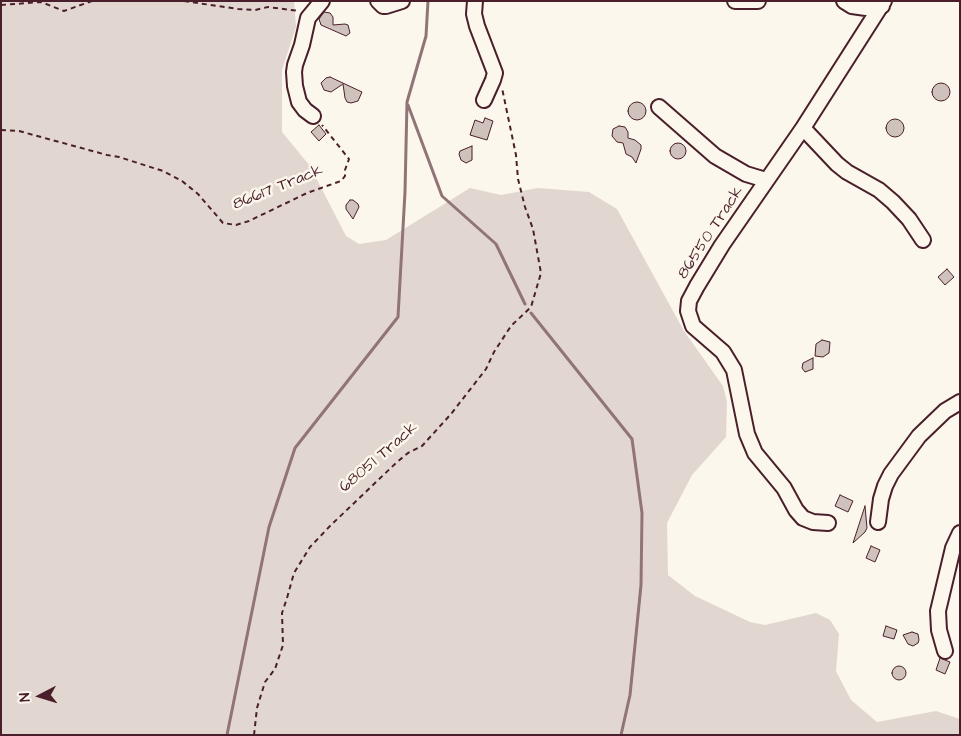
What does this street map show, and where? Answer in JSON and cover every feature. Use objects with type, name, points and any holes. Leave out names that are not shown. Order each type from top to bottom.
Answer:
[{"type":"street","points":[[313,116],[299,102],[294,79],[294,64],[302,45],[308,18],[322,1]]},
{"type":"street","points":[[378,1],[383,6],[386,6],[402,1]]},
{"type":"street","points":[[475,1],[474,14],[477,26],[495,72],[484,100]]},
{"type":"street","points":[[735,1],[758,1]]},
{"type":"street","points":[[844,1],[852,6],[866,8],[883,3]]},
{"type":"street","name":"86550 Track","points":[[828,523],[813,522],[803,518],[796,510],[784,488],[755,453],[747,434],[739,388],[732,365],[723,352],[693,326],[688,311],[689,301],[722,245],[803,128],[883,3]]},
{"type":"street","points":[[659,107],[715,156],[746,174],[766,180]]},
{"type":"street","points":[[803,128],[836,164],[879,190],[893,202],[909,219],[924,240]]},
{"type":"street","points":[[878,522],[881,499],[891,474],[918,436],[945,411],[960,402]]},
{"type":"street","points":[[945,651],[939,630],[938,611],[953,548],[960,533]]},
{"type":"path","points":[[1,5],[41,2],[64,11],[92,1]]},
{"type":"path","points":[[184,1],[238,9],[255,10],[268,7],[311,13]]},
{"type":"path","name":"68051 Track","points":[[254,735],[257,708],[262,690],[265,682],[275,669],[283,645],[282,613],[294,573],[310,547],[363,493],[408,453],[422,446],[451,414],[486,369],[510,326],[531,307],[542,273],[533,229],[518,179],[516,155],[503,89],[495,72]]},
{"type":"path","name":"86617 Track","points":[[1,130],[28,133],[119,157],[163,171],[182,180],[198,194],[223,223],[236,225],[249,221],[307,193],[341,181],[345,176],[349,159],[313,116]]},
{"type":"shaded area","points":[[1,1],[294,1],[296,27],[282,70],[282,132],[310,166],[346,236],[359,244],[386,240],[470,188],[501,195],[538,188],[589,192],[617,209],[684,331],[723,386],[727,402],[726,437],[692,475],[667,523],[668,575],[695,596],[750,622],[765,625],[816,613],[830,620],[839,634],[836,671],[851,700],[877,722],[936,711],[960,719],[960,735],[1,735]]},
{"type":"building","points":[[324,12],[330,13],[333,17],[333,25],[348,25],[350,33],[346,36],[321,25],[319,19]]},
{"type":"building","points":[[330,77],[362,92],[358,101],[347,102],[343,84],[331,92],[324,90],[321,83]]},
{"type":"building","points":[[941,83],[947,86],[950,92],[947,98],[941,101],[935,98],[932,92],[935,86]]},
{"type":"building","points":[[637,102],[643,105],[646,111],[643,117],[637,120],[631,117],[628,111],[631,105]]},
{"type":"building","points":[[485,118],[493,121],[487,140],[470,135],[475,120],[483,123]]},
{"type":"building","points":[[895,119],[901,122],[904,128],[901,134],[895,137],[889,134],[886,128],[889,122]]},
{"type":"building","points":[[319,125],[326,134],[319,141],[311,132]]},
{"type":"building","points":[[619,126],[625,127],[628,132],[628,138],[635,140],[641,145],[636,163],[632,157],[626,154],[623,143],[617,142],[612,136],[613,129]]},
{"type":"building","points":[[678,143],[684,145],[686,151],[684,157],[678,159],[672,157],[670,151],[672,145]]},
{"type":"building","points":[[472,146],[472,160],[466,163],[461,160],[460,151]]},
{"type":"building","points":[[350,200],[353,200],[359,207],[353,219],[346,209],[346,205]]},
{"type":"building","points":[[947,269],[954,277],[945,285],[938,277]]},
{"type":"building","points":[[822,340],[830,342],[829,353],[823,357],[815,356],[816,344]]},
{"type":"building","points":[[813,358],[813,369],[805,372],[802,368],[803,363]]},
{"type":"building","points":[[840,495],[853,501],[848,512],[835,506]]},
{"type":"building","points":[[865,506],[867,528],[853,543]]},
{"type":"building","points":[[871,546],[880,550],[875,562],[866,558]]},
{"type":"building","points":[[886,626],[897,630],[894,639],[883,636]]},
{"type":"building","points":[[912,632],[918,634],[919,640],[913,646],[908,644],[903,635]]},
{"type":"building","points":[[940,658],[950,662],[945,674],[936,670]]},
{"type":"building","points":[[896,666],[902,666],[906,673],[902,680],[896,680],[892,676],[892,670]]},
{"type":"waterway","points":[[227,735],[269,527],[295,448],[398,317],[405,192],[407,102],[426,36],[428,1]]},
{"type":"waterway","points":[[408,105],[442,196],[496,244],[525,304]]},
{"type":"waterway","points":[[531,313],[632,439],[642,513],[641,585],[630,695],[621,735]]}]
